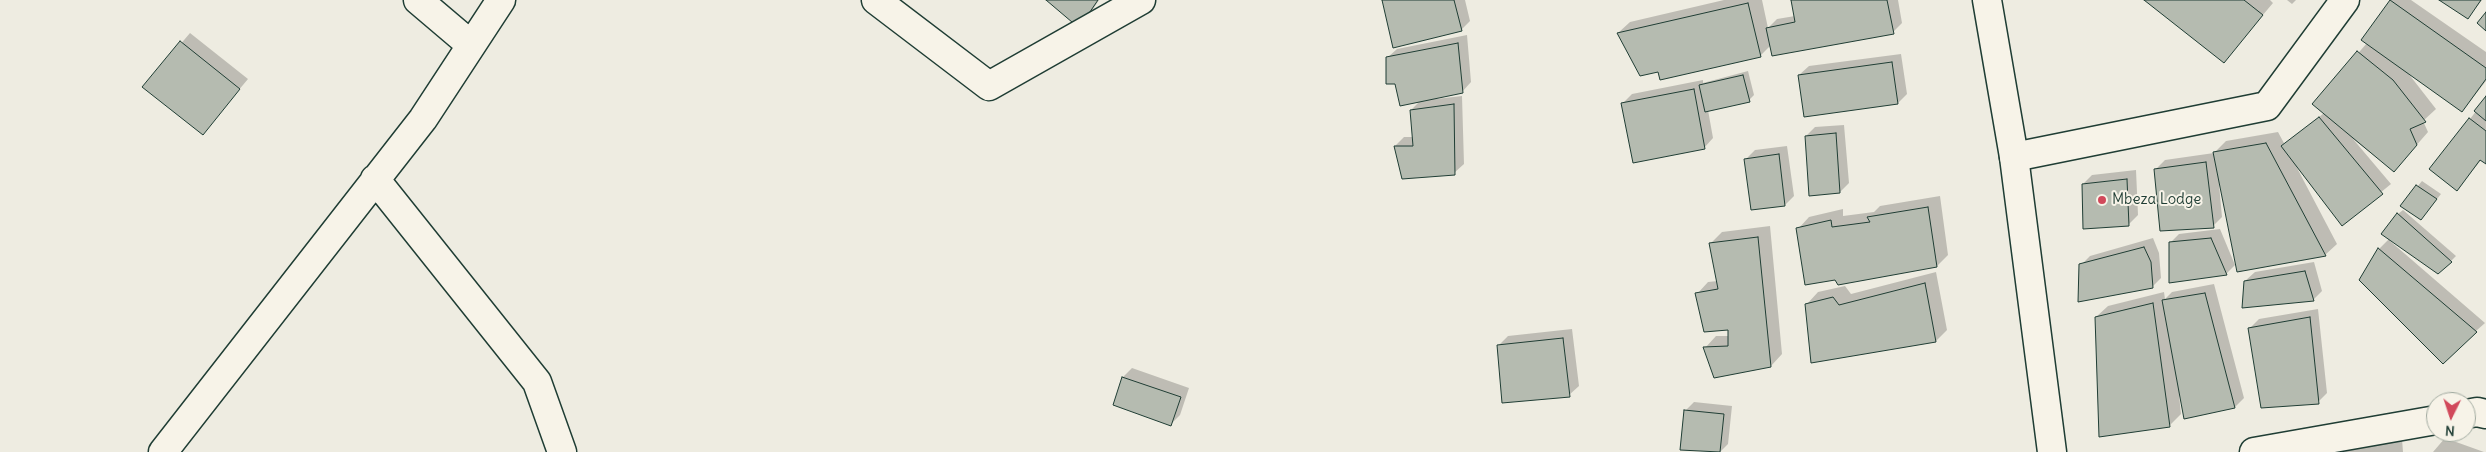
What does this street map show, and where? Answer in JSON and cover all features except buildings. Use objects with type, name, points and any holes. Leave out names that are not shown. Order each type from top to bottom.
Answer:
[{"type":"street","points":[[418,0],[471,46]]},
{"type":"street","points":[[163,452],[422,119],[501,0]]},
{"type":"street","points":[[876,0],[989,86],[1141,0]]},
{"type":"street","points":[[1987,0],[2014,157],[2052,452]]},
{"type":"street","points":[[2014,157],[2266,106],[2345,0]]},
{"type":"street","points":[[376,179],[537,382],[562,452]]},
{"type":"street","points":[[2254,452],[2426,422]]},
{"type":"place","name":"Mbeza Lodge","points":[[2102,200]]}]
